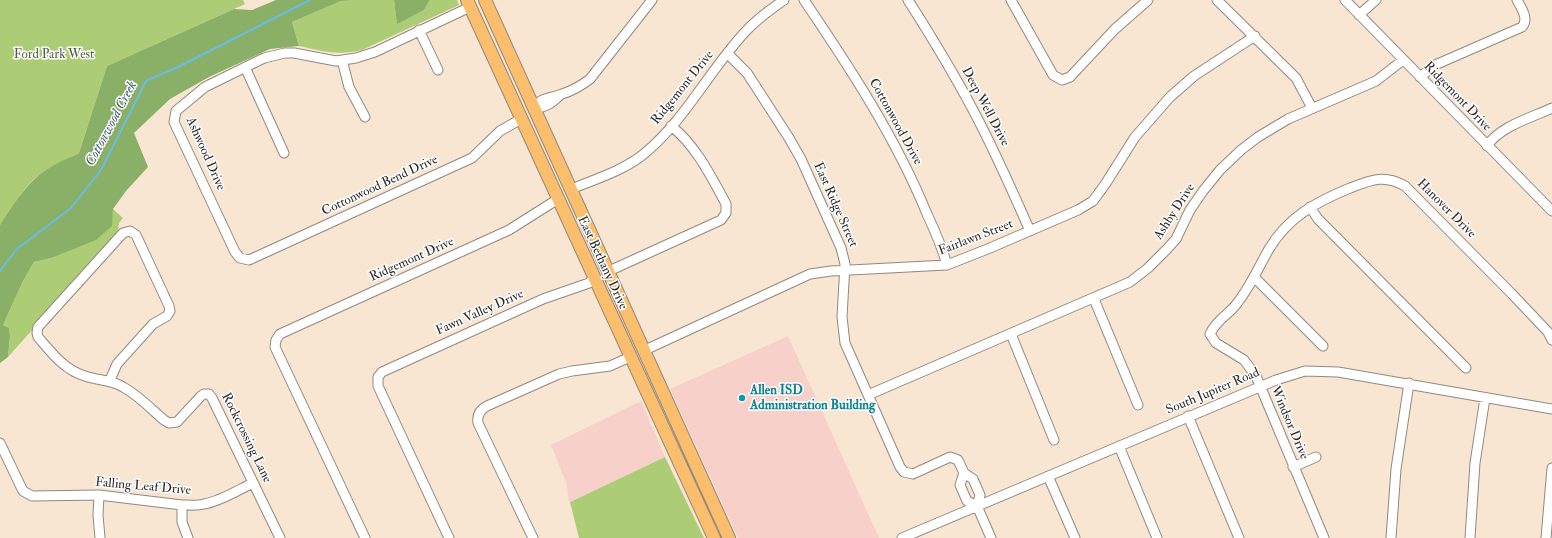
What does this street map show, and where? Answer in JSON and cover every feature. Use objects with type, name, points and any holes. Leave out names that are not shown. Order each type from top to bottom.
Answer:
[{"type":"main road","name":"East Bethany Drive","points":[[485,0],[729,538]]},
{"type":"main road","name":"East Bethany Drive","points":[[469,4],[714,538]]},
{"type":"main road","points":[[521,119],[534,108]]},
{"type":"main road","points":[[558,199],[571,189]]},
{"type":"main road","points":[[594,278],[609,271]]},
{"type":"main road","points":[[630,357],[645,350]]},
{"type":"main road","points":[[684,475],[699,469]]},
{"type":"street","points":[[534,108],[538,102],[550,96],[560,95],[576,88],[590,79],[652,0]]},
{"type":"street","name":"Ridgemont Drive","points":[[571,189],[631,163],[646,152],[671,126],[752,25],[784,0]]},
{"type":"street","name":"Cottonwood Drive","points":[[804,0],[847,64],[888,133],[922,200],[947,265]]},
{"type":"street","name":"Deep Well Drive","points":[[908,0],[948,64],[974,111],[1007,179],[1030,232]]},
{"type":"street","points":[[1011,0],[1053,75],[1062,80],[1070,77],[1115,29],[1148,0]]},
{"type":"street","points":[[1217,0],[1296,78],[1312,108]]},
{"type":"street","name":"Ridgemont Drive","points":[[1345,0],[1552,212]]},
{"type":"street","points":[[1359,14],[1376,0]]},
{"type":"street","points":[[1420,77],[1435,65],[1522,27],[1525,22],[1525,16],[1518,0]]},
{"type":"street","name":"Ashwood Drive","points":[[240,258],[235,252],[176,125],[174,118],[176,111],[205,87],[264,58],[285,53],[294,53],[336,61],[356,58],[375,52],[469,4]]},
{"type":"street","points":[[420,30],[438,70]]},
{"type":"street","name":"Fairlawn Street","points":[[645,350],[810,274],[830,271],[947,265],[1030,232],[1078,210],[1092,201],[1106,184],[1135,137],[1170,97],[1194,76],[1254,36]]},
{"type":"street","name":"East Ridge Street","points":[[728,54],[747,73],[794,147],[841,248],[844,258],[845,271],[842,331],[847,349],[900,467],[904,472],[913,474],[950,457],[958,460],[964,473]]},
{"type":"street","points":[[342,60],[349,87],[365,117]]},
{"type":"street","name":"Ashby Drive","points":[[868,396],[1094,299],[1130,282],[1159,258],[1176,239],[1190,210],[1203,191],[1220,170],[1241,150],[1275,126],[1312,108],[1376,81],[1403,60]]},
{"type":"street","points":[[245,67],[284,152]]},
{"type":"street","points":[[1487,146],[1491,140],[1502,131],[1552,108]]},
{"type":"street","name":"Cottonwood Bend Drive","points":[[240,258],[244,260],[253,259],[467,161],[480,152],[500,132],[521,119]]},
{"type":"street","points":[[609,271],[721,220],[726,213],[726,204],[690,145],[681,134],[671,126]]},
{"type":"street","name":"Hanover Drive","points":[[1210,334],[1214,325],[1234,307],[1254,277],[1270,248],[1287,224],[1310,207],[1324,199],[1371,180],[1385,179],[1405,186],[1512,294],[1548,332],[1552,340]]},
{"type":"street","name":"Ridgemont Drive","points":[[365,538],[275,347],[276,340],[280,334],[508,230],[558,199]]},
{"type":"street","points":[[1310,207],[1318,219],[1466,368]]},
{"type":"street","name":"Rockcrossing Lane","points":[[110,380],[117,364],[153,324],[169,314],[169,306],[150,263],[136,235],[130,231],[123,233],[38,327],[36,333],[61,363],[69,369],[86,376],[110,380],[132,392],[164,420],[170,423],[177,422],[201,396],[204,394],[209,394],[280,538]]},
{"type":"street","points":[[1254,277],[1323,346]]},
{"type":"street","name":"Fawn Valley Drive","points":[[450,538],[378,386],[378,376],[382,372],[489,322],[542,299],[582,286],[589,283],[594,278]]},
{"type":"street","points":[[1094,299],[1138,405]]},
{"type":"street","points":[[1011,334],[1054,440]]},
{"type":"street","name":"Windsor Drive","points":[[1210,334],[1216,343],[1244,360],[1251,369],[1324,538]]},
{"type":"street","points":[[533,538],[478,423],[478,415],[483,408],[559,374],[610,366],[630,357]]},
{"type":"street","name":"South Jupiter Road","points":[[904,538],[1188,416],[1290,375],[1313,371],[1338,372],[1409,383],[1552,409]]},
{"type":"street","points":[[1391,538],[1396,469],[1409,383]]},
{"type":"street","points":[[1470,538],[1475,463],[1485,398]]},
{"type":"street","points":[[1188,416],[1240,538]]},
{"type":"street","name":"Falling Leaf Drive","points":[[0,443],[20,487],[27,494],[36,497],[99,495],[182,505],[204,504],[215,501],[253,483]]},
{"type":"street","points":[[1119,446],[1157,538]]},
{"type":"street","points":[[1293,467],[1316,457]]},
{"type":"street","points":[[1546,538],[1552,468]]},
{"type":"street","points":[[977,506],[980,496],[973,479],[964,473],[960,485],[967,501],[977,506],[991,538]]},
{"type":"street","points":[[1048,476],[1075,538]]},
{"type":"street","points":[[99,495],[98,515],[100,538]]},
{"type":"street","points":[[182,505],[182,522],[188,538]]},
{"type":"shaded area","points":[[788,336],[879,538],[738,538],[670,389]]},
{"type":"shaded area","points":[[641,401],[665,457],[569,502],[567,485],[551,445]]},
{"type":"green space","name":"Ford Park West","points":[[0,0],[243,0],[245,4],[107,66],[79,153],[49,168],[33,180],[20,195],[0,225]]},
{"type":"green space","points":[[276,0],[359,0],[341,1],[292,22],[299,46],[270,49],[209,77],[170,99],[134,133],[148,167],[126,191],[113,209],[112,226],[96,240],[51,258],[34,262],[23,281],[3,325],[9,328],[10,336],[8,357],[0,363],[0,225],[22,193],[35,178],[54,165],[79,153],[107,66],[234,9],[252,10]]},
{"type":"green space","points":[[394,0],[397,23],[424,10],[430,0],[457,0],[459,5],[362,50],[338,53],[299,46],[292,22],[341,1]]},
{"type":"green space","points":[[394,0],[430,0],[424,10],[397,24]]},
{"type":"green space","points":[[113,209],[123,218],[119,223],[118,234],[8,357],[10,336],[9,328],[3,325],[23,281],[34,262],[51,258],[111,226]]},
{"type":"green space","points":[[665,457],[704,538],[579,538],[570,502]]},
{"type":"waterway","name":"Cottonwood Creek","points":[[0,271],[17,249],[71,208],[101,170],[146,81],[178,67],[310,0]]},
{"type":"place","name":"Allen ISD Administration Building","points":[[742,398]]}]
